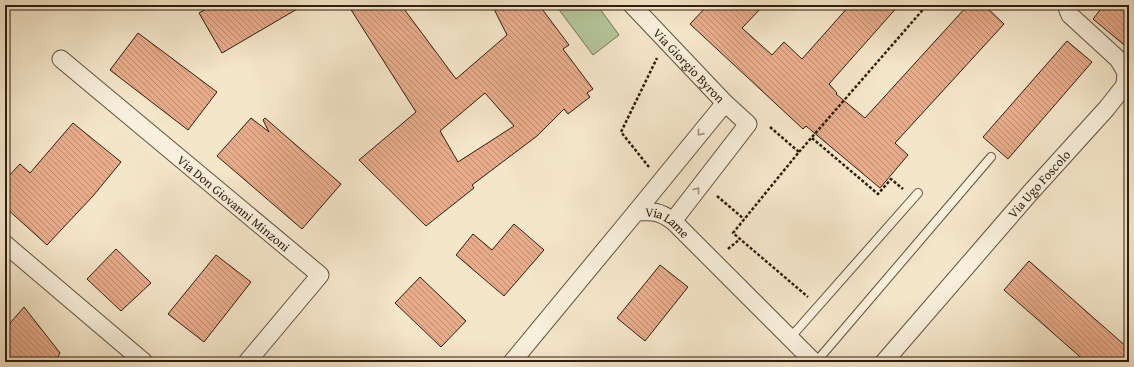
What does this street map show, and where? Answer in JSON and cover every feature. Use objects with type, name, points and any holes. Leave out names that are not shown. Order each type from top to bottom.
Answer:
[{"type":"street","name":"Via Ugo Foscolo","points":[[884,362],[1030,193],[1108,108],[1124,85],[1126,72],[1118,59],[1070,15],[1066,5]]},
{"type":"street","name":"Via Giorgio Byron","points":[[641,8],[725,103],[748,124],[673,221]]},
{"type":"street","name":"Via Don Giovanni Minzoni","points":[[61,59],[320,275],[247,362]]},
{"type":"street","points":[[636,212],[725,103]]},
{"type":"street","name":"Via Lame","points":[[512,362],[636,212],[650,211],[662,214],[673,221],[815,362]]},
{"type":"street","points":[[5,244],[144,362]]},
{"type":"lane","points":[[815,362],[991,157]]},
{"type":"lane","points":[[790,338],[915,195]]},
{"type":"path","points":[[808,298],[733,233],[799,152],[927,5]]},
{"type":"path","points":[[650,168],[621,132],[657,57]]},
{"type":"path","points":[[770,127],[799,152]]},
{"type":"path","points":[[812,138],[878,194],[891,179],[915,195]]},
{"type":"path","points":[[714,193],[744,219]]},
{"type":"path","points":[[727,251],[740,239]]},
{"type":"green space","points":[[560,5],[597,5],[619,35],[593,55],[557,7]]},
{"type":"building","points":[[213,5],[304,5],[222,53],[199,13]]},
{"type":"building","points":[[348,5],[401,5],[456,79],[507,35],[492,5],[539,5],[569,45],[563,49],[593,89],[587,93],[590,97],[568,114],[564,109],[537,136],[472,185],[474,188],[426,226],[359,160],[416,112]],"holes":[[[485,93],[514,126],[458,162],[440,131]]]},
{"type":"building","points":[[708,5],[764,5],[742,28],[772,55],[784,42],[802,59],[850,5],[899,5],[829,84],[837,93],[836,94],[865,118],[968,5],[984,5],[1004,24],[895,143],[908,155],[880,188],[806,126],[803,129],[690,24]]},
{"type":"building","points":[[1104,5],[1129,5],[1129,49],[1093,19]]},
{"type":"building","points":[[138,33],[217,92],[188,130],[110,70]]},
{"type":"building","points":[[1067,41],[1092,62],[1008,159],[983,137]]},
{"type":"building","points":[[251,118],[269,132],[263,120],[265,118],[341,184],[302,229],[217,156]]},
{"type":"building","points":[[73,123],[121,162],[93,196],[47,245],[5,207],[5,180],[20,164],[30,173]]},
{"type":"building","points":[[514,224],[544,250],[504,296],[456,255],[473,234],[492,250]]},
{"type":"building","points":[[116,249],[151,283],[121,311],[87,279]]},
{"type":"building","points":[[216,255],[251,282],[204,342],[168,314]]},
{"type":"building","points":[[1029,261],[1129,349],[1129,362],[1086,362],[1004,290]]},
{"type":"building","points":[[660,265],[688,287],[645,341],[617,318]]},
{"type":"building","points":[[420,277],[466,321],[441,347],[395,303]]},
{"type":"building","points":[[24,307],[60,353],[55,362],[5,362],[5,329]]}]
